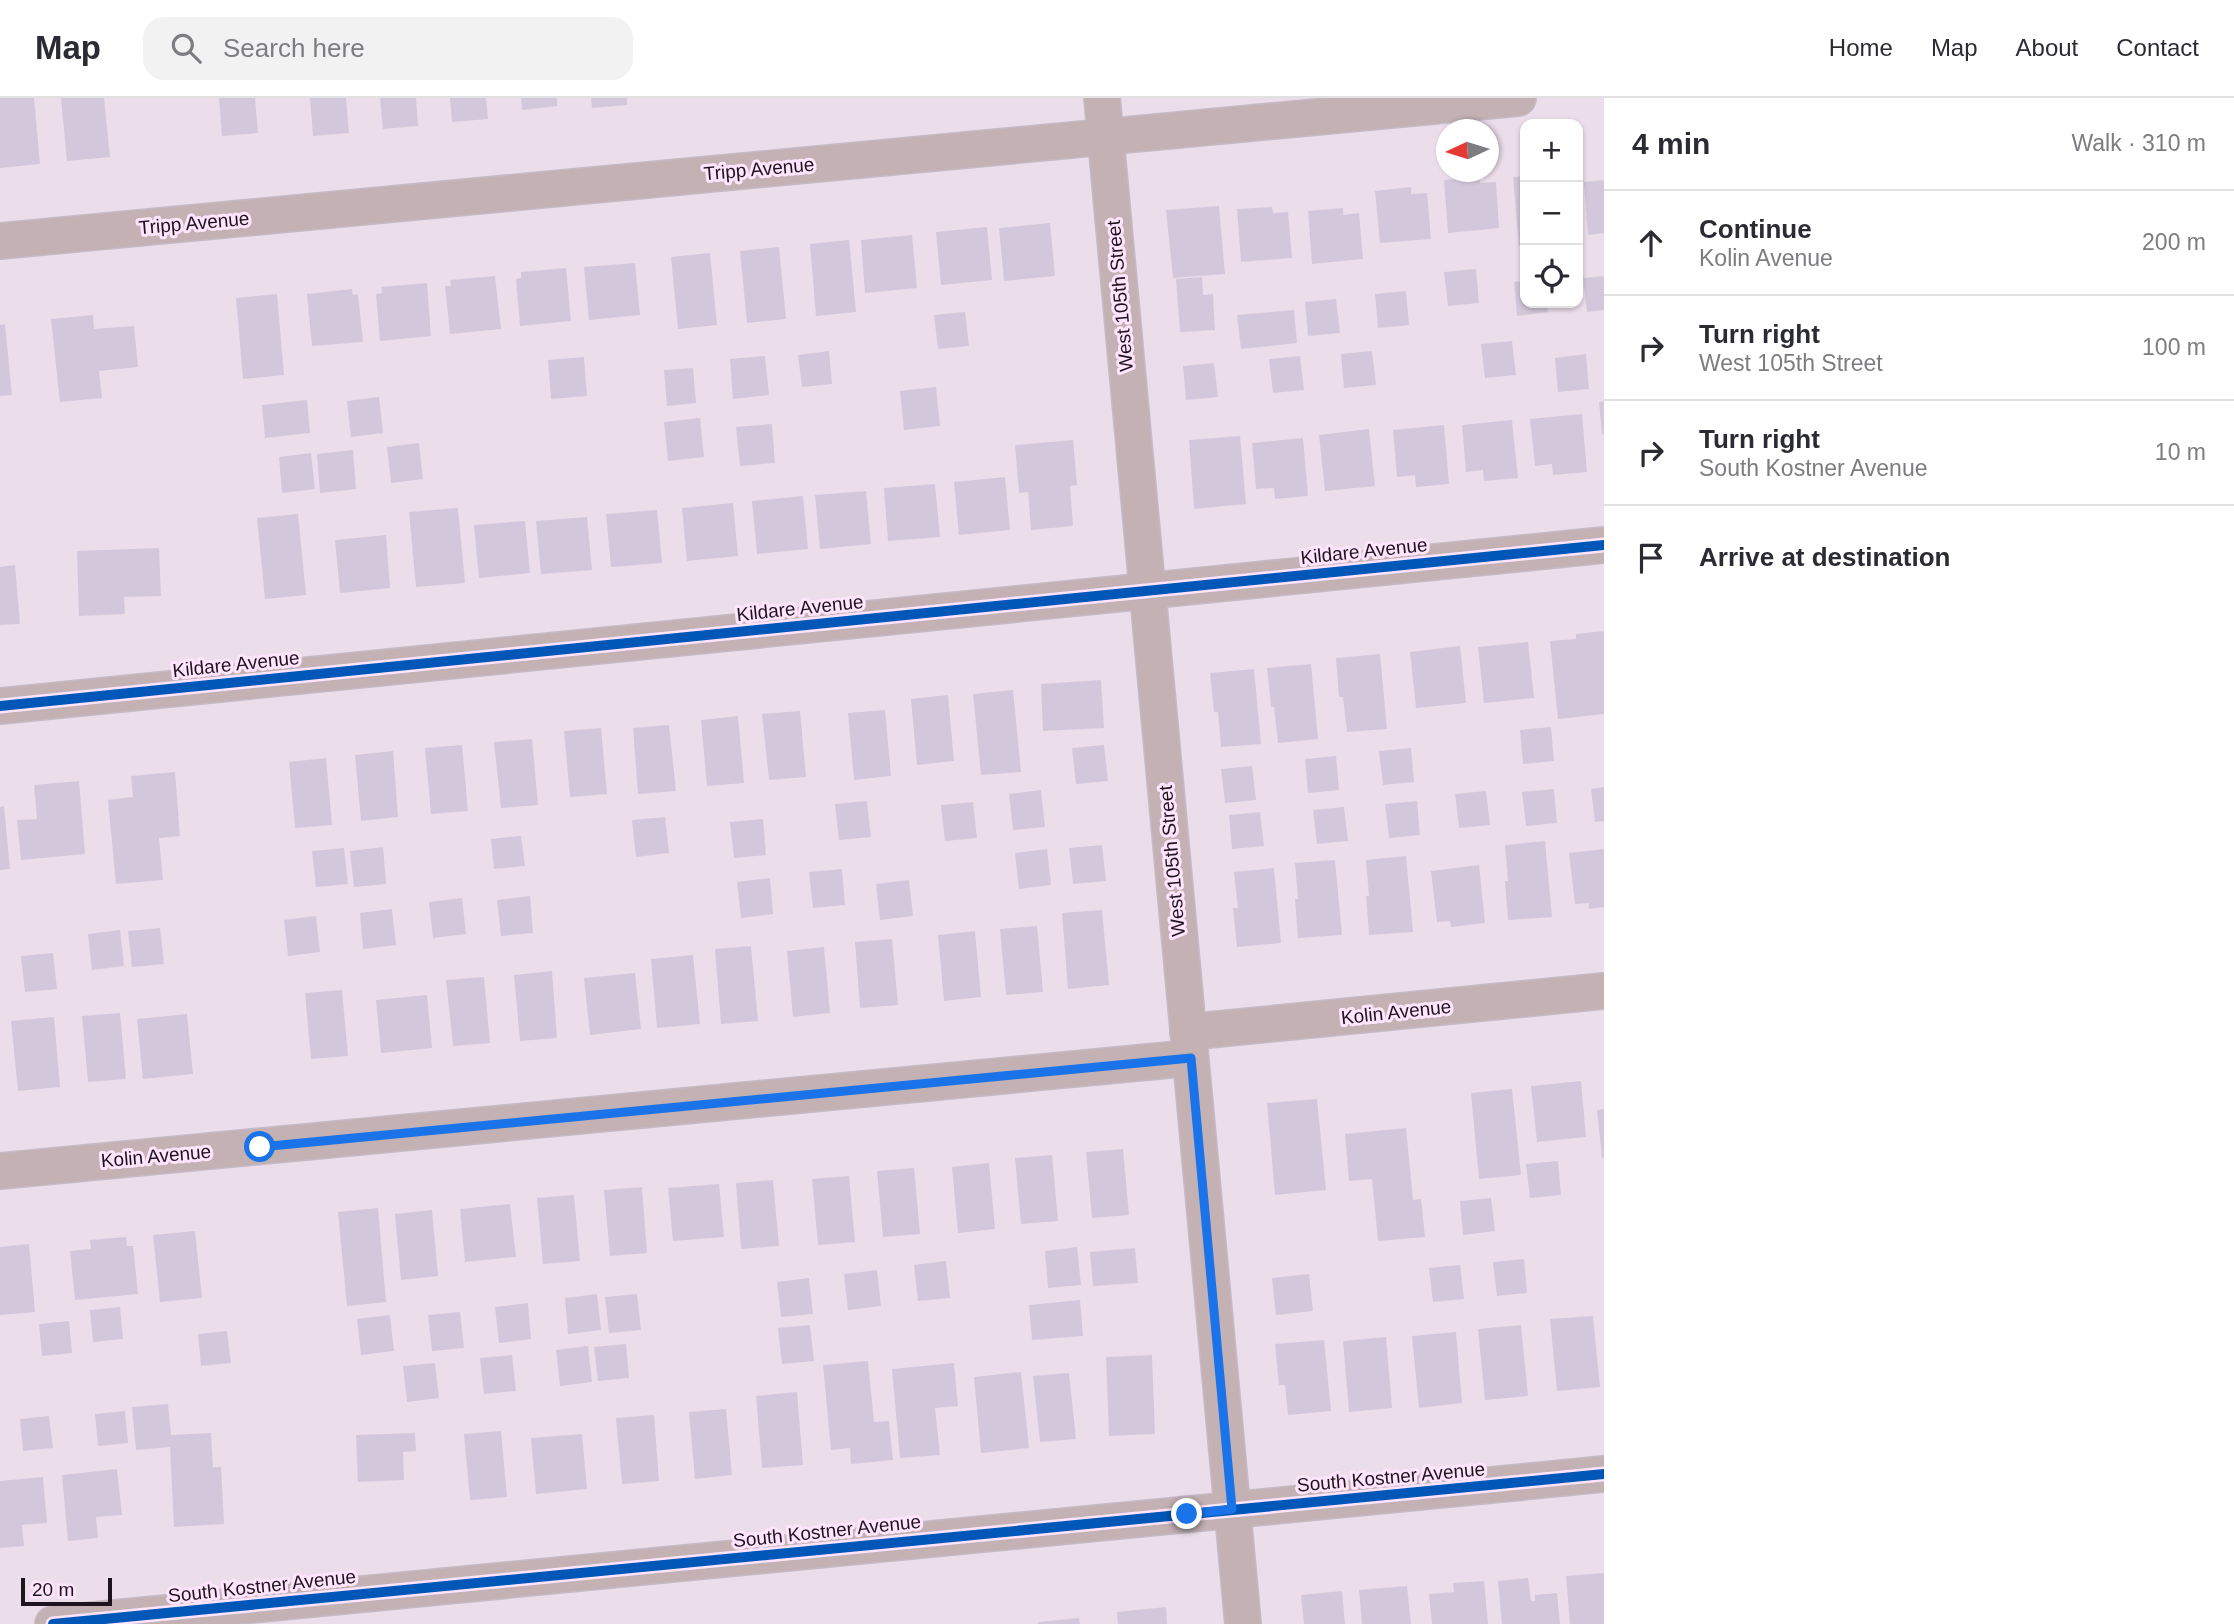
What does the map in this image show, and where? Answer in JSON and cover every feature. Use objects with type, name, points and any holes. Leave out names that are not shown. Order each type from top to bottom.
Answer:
[{"type":"street","name":"West 105th Street","points":[[1101,98],[1243,1624]]},
{"type":"street","name":"Tripp Avenue","points":[[0,242],[1518,98]]},
{"type":"street","name":"Kildare Avenue","points":[[0,706],[1604,545]]},
{"type":"street","name":"Kolin Avenue","points":[[0,1171],[1189,1045],[1604,991]]},
{"type":"street","name":"South Kostner Avenue","points":[[53,1624],[1604,1474]]},
{"type":"building","points":[[0,98],[34,98],[40,164],[0,168]]},
{"type":"building","points":[[61,98],[104,98],[110,157],[67,161]]},
{"type":"building","points":[[219,98],[255,98],[258,133],[222,136]]},
{"type":"building","points":[[310,98],[346,98],[349,133],[313,136]]},
{"type":"building","points":[[380,98],[416,98],[418,126],[383,129]]},
{"type":"building","points":[[450,98],[486,98],[488,119],[452,122]]},
{"type":"building","points":[[521,98],[557,98],[557,106],[522,110]]},
{"type":"building","points":[[591,98],[627,98],[627,105],[592,108]]},
{"type":"building","points":[[1520,176],[1520,246],[1519,246],[1513,177]]},
{"type":"building","points":[[1604,180],[1604,233],[1588,235],[1584,182]]},
{"type":"building","points":[[1444,182],[1496,182],[1499,228],[1448,233]]},
{"type":"building","points":[[1411,187],[1411,194],[1427,193],[1431,239],[1380,243],[1375,191]]},
{"type":"building","points":[[1219,206],[1225,274],[1173,278],[1166,210]]},
{"type":"building","points":[[1272,207],[1273,213],[1288,212],[1292,258],[1241,262],[1237,209]]},
{"type":"building","points":[[1343,208],[1343,215],[1359,213],[1363,259],[1312,264],[1308,211]]},
{"type":"building","points":[[1050,223],[1055,276],[1004,281],[999,228]]},
{"type":"building","points":[[987,227],[992,280],[941,285],[936,232]]},
{"type":"building","points":[[912,235],[917,288],[865,293],[861,240]]},
{"type":"building","points":[[849,240],[856,312],[816,316],[810,244]]},
{"type":"building","points":[[779,247],[786,319],[747,323],[740,251]]},
{"type":"building","points":[[710,253],[717,325],[678,329],[671,257]]},
{"type":"building","points":[[635,263],[640,315],[589,320],[584,267]]},
{"type":"building","points":[[566,268],[571,321],[520,326],[516,279],[521,278],[521,272]]},
{"type":"building","points":[[1476,269],[1479,303],[1448,306],[1444,272]]},
{"type":"building","points":[[495,276],[501,329],[450,334],[445,286],[451,286],[450,280]]},
{"type":"building","points":[[1604,276],[1604,310],[1587,312],[1583,278]]},
{"type":"building","points":[[1202,277],[1203,295],[1213,294],[1215,330],[1180,332],[1176,279]]},
{"type":"building","points":[[1520,281],[1520,308],[1548,308],[1548,312],[1517,316],[1514,282]]},
{"type":"building","points":[[427,283],[431,336],[380,341],[376,294],[382,293],[381,287]]},
{"type":"building","points":[[352,289],[353,295],[358,294],[363,342],[312,346],[307,294]]},
{"type":"building","points":[[1406,291],[1409,325],[1378,328],[1375,294]]},
{"type":"building","points":[[277,294],[284,375],[243,379],[236,298]]},
{"type":"building","points":[[1336,299],[1340,333],[1308,336],[1305,302]]},
{"type":"building","points":[[1294,310],[1297,343],[1241,349],[1237,315]]},
{"type":"building","points":[[965,312],[969,346],[938,349],[934,315]]},
{"type":"building","points":[[93,315],[94,329],[134,326],[138,367],[99,371],[102,398],[60,402],[51,319]]},
{"type":"building","points":[[5,324],[12,395],[0,396],[0,325]]},
{"type":"building","points":[[1512,341],[1516,375],[1485,378],[1481,344]]},
{"type":"building","points":[[829,351],[832,384],[802,387],[798,355]]},
{"type":"building","points":[[1372,351],[1376,385],[1344,388],[1341,354]]},
{"type":"building","points":[[1586,354],[1589,389],[1558,392],[1555,358]]},
{"type":"building","points":[[765,356],[769,395],[733,399],[730,359]]},
{"type":"building","points":[[1300,356],[1304,390],[1273,393],[1269,359]]},
{"type":"building","points":[[584,357],[587,396],[551,399],[548,360]]},
{"type":"building","points":[[1214,363],[1218,397],[1186,400],[1183,366]]},
{"type":"building","points":[[693,368],[696,403],[667,406],[664,370]]},
{"type":"building","points":[[936,387],[940,426],[904,430],[900,391]]},
{"type":"building","points":[[379,397],[383,433],[351,437],[347,401]]},
{"type":"building","points":[[307,400],[310,433],[265,438],[262,405]]},
{"type":"building","points":[[1604,401],[1604,434],[1602,435],[1599,402]]},
{"type":"building","points":[[1582,414],[1587,472],[1553,475],[1552,464],[1535,466],[1530,419]]},
{"type":"building","points":[[700,418],[704,457],[668,461],[664,422]]},
{"type":"building","points":[[1512,420],[1518,478],[1484,481],[1483,470],[1466,472],[1462,425]]},
{"type":"building","points":[[772,424],[775,463],[740,466],[736,427]]},
{"type":"building","points":[[1444,425],[1449,484],[1416,487],[1415,475],[1397,477],[1393,430]]},
{"type":"building","points":[[1369,429],[1375,486],[1325,491],[1319,435]]},
{"type":"building","points":[[1240,436],[1246,504],[1194,509],[1189,440]]},
{"type":"building","points":[[1303,438],[1308,496],[1275,499],[1274,488],[1256,489],[1252,443]]},
{"type":"building","points":[[1073,440],[1077,485],[1070,486],[1073,526],[1031,530],[1028,492],[1019,493],[1015,445]]},
{"type":"building","points":[[419,443],[423,479],[391,483],[387,447]]},
{"type":"building","points":[[353,450],[356,489],[320,493],[317,454]]},
{"type":"building","points":[[311,453],[315,489],[282,493],[279,457]]},
{"type":"building","points":[[1005,477],[1010,530],[959,535],[954,482]]},
{"type":"building","points":[[935,484],[940,537],[888,541],[884,488]]},
{"type":"building","points":[[866,491],[871,544],[820,549],[815,495]]},
{"type":"building","points":[[803,496],[808,549],[757,554],[752,501]]},
{"type":"building","points":[[733,503],[738,556],[687,561],[682,508]]},
{"type":"building","points":[[458,508],[465,583],[416,587],[409,512]]},
{"type":"building","points":[[657,510],[662,563],[611,567],[606,514]]},
{"type":"building","points":[[298,514],[306,595],[265,599],[257,518]]},
{"type":"building","points":[[587,517],[592,570],[541,574],[536,521]]},
{"type":"building","points":[[525,521],[530,573],[479,578],[474,525]]},
{"type":"building","points":[[386,535],[390,588],[340,593],[335,540]]},
{"type":"building","points":[[159,548],[161,596],[124,597],[125,614],[79,616],[77,551]]},
{"type":"building","points":[[15,565],[20,624],[0,625],[0,567]]},
{"type":"building","points":[[1604,631],[1604,714],[1558,719],[1550,641],[1576,639],[1576,634]]},
{"type":"building","points":[[1528,642],[1534,698],[1484,703],[1478,647]]},
{"type":"building","points":[[1460,646],[1466,703],[1416,708],[1410,652]]},
{"type":"building","points":[[1380,654],[1387,729],[1347,732],[1343,697],[1339,697],[1336,658]]},
{"type":"building","points":[[1311,664],[1318,739],[1278,743],[1267,668]]},
{"type":"building","points":[[1254,669],[1261,744],[1221,747],[1218,712],[1214,712],[1210,673]]},
{"type":"building","points":[[1101,680],[1104,728],[1043,731],[1041,684]]},
{"type":"building","points":[[1013,690],[1021,772],[981,775],[973,694]]},
{"type":"building","points":[[948,695],[954,761],[917,765],[911,699]]},
{"type":"building","points":[[885,710],[891,776],[854,780],[848,713]]},
{"type":"building","points":[[800,711],[806,777],[769,780],[762,714]]},
{"type":"building","points":[[738,716],[744,783],[707,786],[701,720]]},
{"type":"building","points":[[669,725],[676,791],[638,794],[633,728]]},
{"type":"building","points":[[1551,727],[1554,761],[1523,764],[1520,730]]},
{"type":"building","points":[[601,728],[607,794],[570,797],[564,731]]},
{"type":"building","points":[[532,739],[538,805],[501,808],[494,742]]},
{"type":"building","points":[[462,745],[468,811],[431,814],[425,748]]},
{"type":"building","points":[[1104,745],[1108,781],[1076,784],[1072,748]]},
{"type":"building","points":[[1411,748],[1414,782],[1383,785],[1379,751]]},
{"type":"building","points":[[393,751],[398,817],[361,821],[355,755]]},
{"type":"building","points":[[1336,756],[1339,790],[1308,793],[1305,759]]},
{"type":"building","points":[[326,758],[332,825],[295,828],[289,762]]},
{"type":"building","points":[[1252,766],[1256,800],[1225,803],[1221,769]]},
{"type":"building","points":[[175,772],[180,836],[159,838],[163,880],[116,884],[108,800],[133,797],[131,776]]},
{"type":"building","points":[[79,781],[85,854],[21,860],[17,820],[37,819],[34,785]]},
{"type":"building","points":[[1604,787],[1604,821],[1595,822],[1591,789]]},
{"type":"building","points":[[1554,789],[1557,823],[1526,826],[1522,792]]},
{"type":"building","points":[[1041,790],[1045,827],[1013,830],[1009,794]]},
{"type":"building","points":[[1486,791],[1490,825],[1459,828],[1455,794]]},
{"type":"building","points":[[867,801],[871,837],[839,840],[835,804]]},
{"type":"building","points":[[1417,801],[1420,835],[1389,838],[1385,804]]},
{"type":"building","points":[[973,802],[977,838],[945,841],[941,805]]},
{"type":"building","points":[[4,806],[10,869],[0,870],[0,807]]},
{"type":"building","points":[[1344,807],[1348,841],[1317,844],[1313,810]]},
{"type":"building","points":[[1260,812],[1264,846],[1232,849],[1229,815]]},
{"type":"building","points":[[665,817],[669,853],[636,857],[632,820]]},
{"type":"building","points":[[763,819],[766,855],[734,858],[730,822]]},
{"type":"building","points":[[521,836],[525,866],[494,869],[491,839]]},
{"type":"building","points":[[1545,841],[1552,917],[1508,920],[1505,845]]},
{"type":"building","points":[[1102,845],[1106,881],[1073,884],[1069,848]]},
{"type":"building","points":[[383,847],[386,884],[354,887],[350,851]]},
{"type":"building","points":[[344,848],[348,884],[316,887],[312,851]]},
{"type":"building","points":[[1047,849],[1051,885],[1019,889],[1015,853]]},
{"type":"building","points":[[1604,849],[1604,907],[1589,909],[1589,903],[1575,904],[1569,853]]},
{"type":"building","points":[[1406,856],[1413,932],[1369,935],[1366,860]]},
{"type":"building","points":[[1335,860],[1342,935],[1298,938],[1295,863]]},
{"type":"building","points":[[1479,865],[1485,923],[1451,927],[1450,921],[1437,922],[1431,871]]},
{"type":"building","points":[[1274,868],[1281,943],[1237,947],[1233,908],[1238,908],[1234,872]]},
{"type":"building","points":[[842,869],[845,905],[813,908],[809,872]]},
{"type":"building","points":[[770,878],[773,914],[741,918],[737,882]]},
{"type":"building","points":[[909,880],[913,916],[880,920],[876,884]]},
{"type":"building","points":[[530,896],[533,933],[501,936],[497,900]]},
{"type":"building","points":[[462,898],[466,934],[433,938],[429,902]]},
{"type":"building","points":[[392,909],[396,945],[363,949],[360,913]]},
{"type":"building","points":[[1102,910],[1109,985],[1068,989],[1062,913]]},
{"type":"building","points":[[316,916],[320,952],[288,956],[284,920]]},
{"type":"building","points":[[1037,926],[1043,992],[1006,995],[1000,929]]},
{"type":"building","points":[[160,928],[164,964],[132,967],[128,931]]},
{"type":"building","points":[[120,930],[124,966],[92,970],[88,934]]},
{"type":"building","points":[[975,931],[981,997],[944,1001],[938,935]]},
{"type":"building","points":[[892,939],[898,1005],[860,1008],[855,942]]},
{"type":"building","points":[[751,946],[758,1021],[721,1024],[715,949]]},
{"type":"building","points":[[824,947],[830,1013],[793,1017],[787,951]]},
{"type":"building","points":[[53,953],[57,989],[25,992],[21,956]]},
{"type":"building","points":[[693,955],[700,1024],[657,1028],[651,959]]},
{"type":"building","points":[[552,971],[557,1038],[520,1041],[514,975]]},
{"type":"building","points":[[635,973],[641,1029],[590,1035],[584,978]]},
{"type":"building","points":[[484,977],[490,1043],[453,1046],[446,980]]},
{"type":"building","points":[[342,990],[348,1056],[311,1059],[305,993]]},
{"type":"building","points":[[427,995],[432,1048],[381,1053],[376,1000]]},
{"type":"building","points":[[120,1013],[126,1079],[88,1082],[82,1016]]},
{"type":"building","points":[[187,1014],[193,1074],[143,1079],[137,1019]]},
{"type":"building","points":[[54,1017],[60,1087],[18,1091],[11,1021]]},
{"type":"building","points":[[1581,1081],[1586,1137],[1537,1142],[1531,1086]]},
{"type":"building","points":[[1512,1089],[1521,1175],[1479,1179],[1471,1093]]},
{"type":"building","points":[[1317,1099],[1326,1190],[1275,1195],[1267,1103]]},
{"type":"building","points":[[1604,1109],[1604,1158],[1602,1158],[1597,1110]]},
{"type":"building","points":[[1406,1128],[1413,1200],[1421,1199],[1425,1237],[1378,1241],[1372,1179],[1349,1181],[1345,1134]]},
{"type":"building","points":[[1123,1149],[1129,1215],[1092,1218],[1086,1152]]},
{"type":"building","points":[[1052,1155],[1058,1221],[1021,1224],[1015,1158]]},
{"type":"building","points":[[1558,1161],[1561,1195],[1530,1198],[1526,1164]]},
{"type":"building","points":[[989,1163],[995,1229],[958,1233],[952,1167]]},
{"type":"building","points":[[914,1168],[920,1234],[883,1237],[877,1171]]},
{"type":"building","points":[[849,1176],[855,1242],[818,1245],[812,1179]]},
{"type":"building","points":[[773,1180],[779,1246],[741,1249],[736,1183]]},
{"type":"building","points":[[719,1184],[724,1237],[673,1241],[668,1188]]},
{"type":"building","points":[[642,1187],[647,1253],[610,1256],[604,1190]]},
{"type":"building","points":[[574,1195],[580,1261],[543,1264],[537,1198]]},
{"type":"building","points":[[1491,1198],[1495,1231],[1463,1235],[1460,1201]]},
{"type":"building","points":[[510,1204],[516,1257],[465,1262],[460,1209]]},
{"type":"building","points":[[378,1208],[386,1302],[347,1306],[338,1212]]},
{"type":"building","points":[[432,1210],[438,1276],[401,1280],[395,1214]]},
{"type":"building","points":[[195,1231],[202,1298],[160,1302],[153,1235]]},
{"type":"building","points":[[126,1237],[127,1246],[133,1246],[138,1294],[75,1300],[70,1251],[91,1249],[90,1240]]},
{"type":"building","points":[[29,1244],[35,1312],[0,1315],[0,1247]]},
{"type":"building","points":[[1077,1247],[1081,1285],[1048,1288],[1045,1251]]},
{"type":"building","points":[[1135,1248],[1138,1283],[1093,1286],[1090,1252]]},
{"type":"building","points":[[1524,1259],[1527,1293],[1497,1296],[1493,1262]]},
{"type":"building","points":[[946,1261],[950,1298],[918,1301],[914,1265]]},
{"type":"building","points":[[1460,1265],[1464,1299],[1433,1302],[1429,1268]]},
{"type":"building","points":[[877,1270],[881,1306],[848,1310],[844,1274]]},
{"type":"building","points":[[1309,1274],[1313,1311],[1276,1315],[1272,1278]]},
{"type":"building","points":[[809,1278],[813,1314],[781,1317],[777,1282]]},
{"type":"building","points":[[597,1294],[601,1330],[568,1334],[565,1298]]},
{"type":"building","points":[[637,1294],[641,1330],[609,1333],[605,1297]]},
{"type":"building","points":[[1080,1300],[1083,1336],[1032,1340],[1029,1305]]},
{"type":"building","points":[[528,1303],[531,1339],[499,1343],[495,1307]]},
{"type":"building","points":[[120,1307],[123,1339],[93,1342],[90,1310]]},
{"type":"building","points":[[460,1312],[464,1348],[432,1351],[428,1315]]},
{"type":"building","points":[[390,1315],[394,1351],[361,1355],[357,1319]]},
{"type":"building","points":[[1593,1316],[1600,1387],[1557,1391],[1550,1319]]},
{"type":"building","points":[[69,1321],[72,1353],[42,1356],[39,1324]]},
{"type":"building","points":[[810,1325],[814,1361],[782,1364],[778,1328]]},
{"type":"building","points":[[1521,1325],[1528,1396],[1485,1400],[1478,1329]]},
{"type":"building","points":[[227,1331],[231,1363],[201,1366],[198,1334]]},
{"type":"building","points":[[1456,1332],[1462,1403],[1419,1408],[1412,1336]]},
{"type":"building","points":[[1386,1337],[1392,1408],[1349,1412],[1343,1341]]},
{"type":"building","points":[[1324,1340],[1331,1411],[1288,1415],[1285,1385],[1279,1385],[1275,1344]]},
{"type":"building","points":[[626,1344],[629,1378],[598,1381],[594,1347]]},
{"type":"building","points":[[588,1346],[592,1382],[560,1386],[556,1350]]},
{"type":"building","points":[[512,1355],[516,1391],[484,1394],[480,1358]]},
{"type":"building","points":[[1152,1355],[1155,1434],[1109,1436],[1106,1357]]},
{"type":"building","points":[[868,1361],[874,1422],[889,1421],[893,1460],[851,1464],[850,1448],[831,1450],[823,1365]]},
{"type":"building","points":[[435,1363],[439,1398],[407,1402],[403,1366]]},
{"type":"building","points":[[954,1363],[958,1406],[935,1408],[940,1455],[900,1458],[892,1369]]},
{"type":"building","points":[[1021,1372],[1029,1448],[981,1453],[974,1377]]},
{"type":"building","points":[[1069,1373],[1076,1439],[1040,1442],[1033,1376]]},
{"type":"building","points":[[797,1392],[803,1465],[762,1468],[756,1396]]},
{"type":"building","points":[[168,1404],[171,1435],[211,1433],[213,1467],[221,1467],[224,1524],[174,1527],[170,1447],[136,1450],[132,1407]]},
{"type":"building","points":[[726,1409],[732,1475],[695,1479],[689,1412]]},
{"type":"building","points":[[125,1411],[128,1443],[98,1446],[95,1414]]},
{"type":"building","points":[[654,1415],[659,1481],[622,1484],[616,1418]]},
{"type":"building","points":[[49,1416],[53,1448],[23,1451],[20,1419]]},
{"type":"building","points":[[501,1431],[507,1497],[470,1500],[464,1434]]},
{"type":"building","points":[[415,1433],[416,1451],[403,1452],[404,1480],[358,1482],[356,1435]]},
{"type":"building","points":[[582,1434],[587,1489],[536,1494],[531,1438]]},
{"type":"building","points":[[117,1469],[122,1515],[96,1517],[98,1538],[68,1541],[62,1475]]},
{"type":"building","points":[[43,1477],[47,1523],[22,1525],[24,1546],[0,1548],[0,1481]]},
{"type":"building","points":[[1604,1573],[1604,1624],[1570,1624],[1566,1576]]},
{"type":"building","points":[[1528,1578],[1531,1601],[1535,1601],[1535,1595],[1557,1593],[1560,1624],[1502,1624],[1498,1581]]},
{"type":"building","points":[[1484,1581],[1488,1624],[1432,1624],[1429,1594],[1454,1592],[1453,1583]]},
{"type":"building","points":[[1407,1586],[1411,1624],[1362,1624],[1359,1590]]},
{"type":"building","points":[[1342,1591],[1345,1624],[1304,1624],[1301,1595]]},
{"type":"building","points":[[1166,1607],[1167,1624],[1118,1624],[1117,1612]]},
{"type":"building","points":[[1079,1618],[1080,1624],[1038,1624],[1038,1622]]},
{"type":"cycle path","points":[[0,706],[1604,545]]},
{"type":"cycle path","points":[[53,1624],[1604,1474]]},
{"type":"route","points":[[260,1147],[1191,1058],[1232,1509],[1187,1514]]}]
